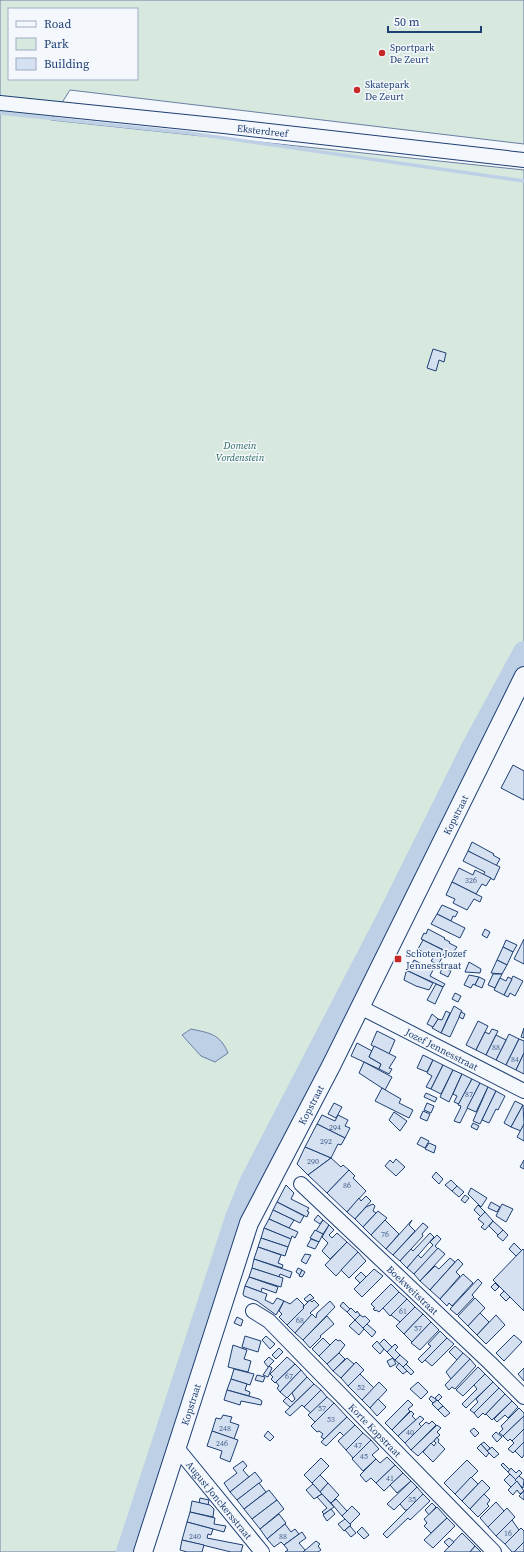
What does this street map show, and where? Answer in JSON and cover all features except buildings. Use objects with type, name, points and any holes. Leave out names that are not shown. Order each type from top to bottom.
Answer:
[{"type":"main road","name":"Kopstraat","points":[[142,1552],[249,1223],[327,1073],[524,676]]},
{"type":"street","name":"Eksterdreef","points":[[0,103],[224,126],[524,160]]},
{"type":"street","name":"Jozef Jennesstraat","points":[[360,1007],[524,1091]]},
{"type":"street","name":"Boekweitstraat","points":[[301,1184],[524,1397]]},
{"type":"street","name":"Korte Kopstraat","points":[[253,1311],[269,1321],[494,1552]]},
{"type":"street","name":"August Jonckersstraat","points":[[177,1448],[262,1552]]},
{"type":"green space","name":"Domein Vordenstein","points":[[0,0],[524,0],[524,144],[70,90],[51,120],[524,170],[524,645],[255,1182],[208,1315],[131,1552],[0,1552]]},
{"type":"water","points":[[191,1029],[214,1035],[222,1042],[228,1053],[215,1062],[201,1056],[182,1035]]},
{"type":"waterway","points":[[0,113],[189,133],[524,181]]},
{"type":"waterway","points":[[127,1552],[236,1218],[251,1181],[389,915],[473,746],[524,652]]},
{"type":"place","name":"Sportpark De Zeurt","points":[[382,53]]},
{"type":"place","name":"Skatepark De Zeurt","points":[[357,90]]},
{"type":"place","name":"Schoten Jozef Jennesstraat","points":[[398,959]]}]
